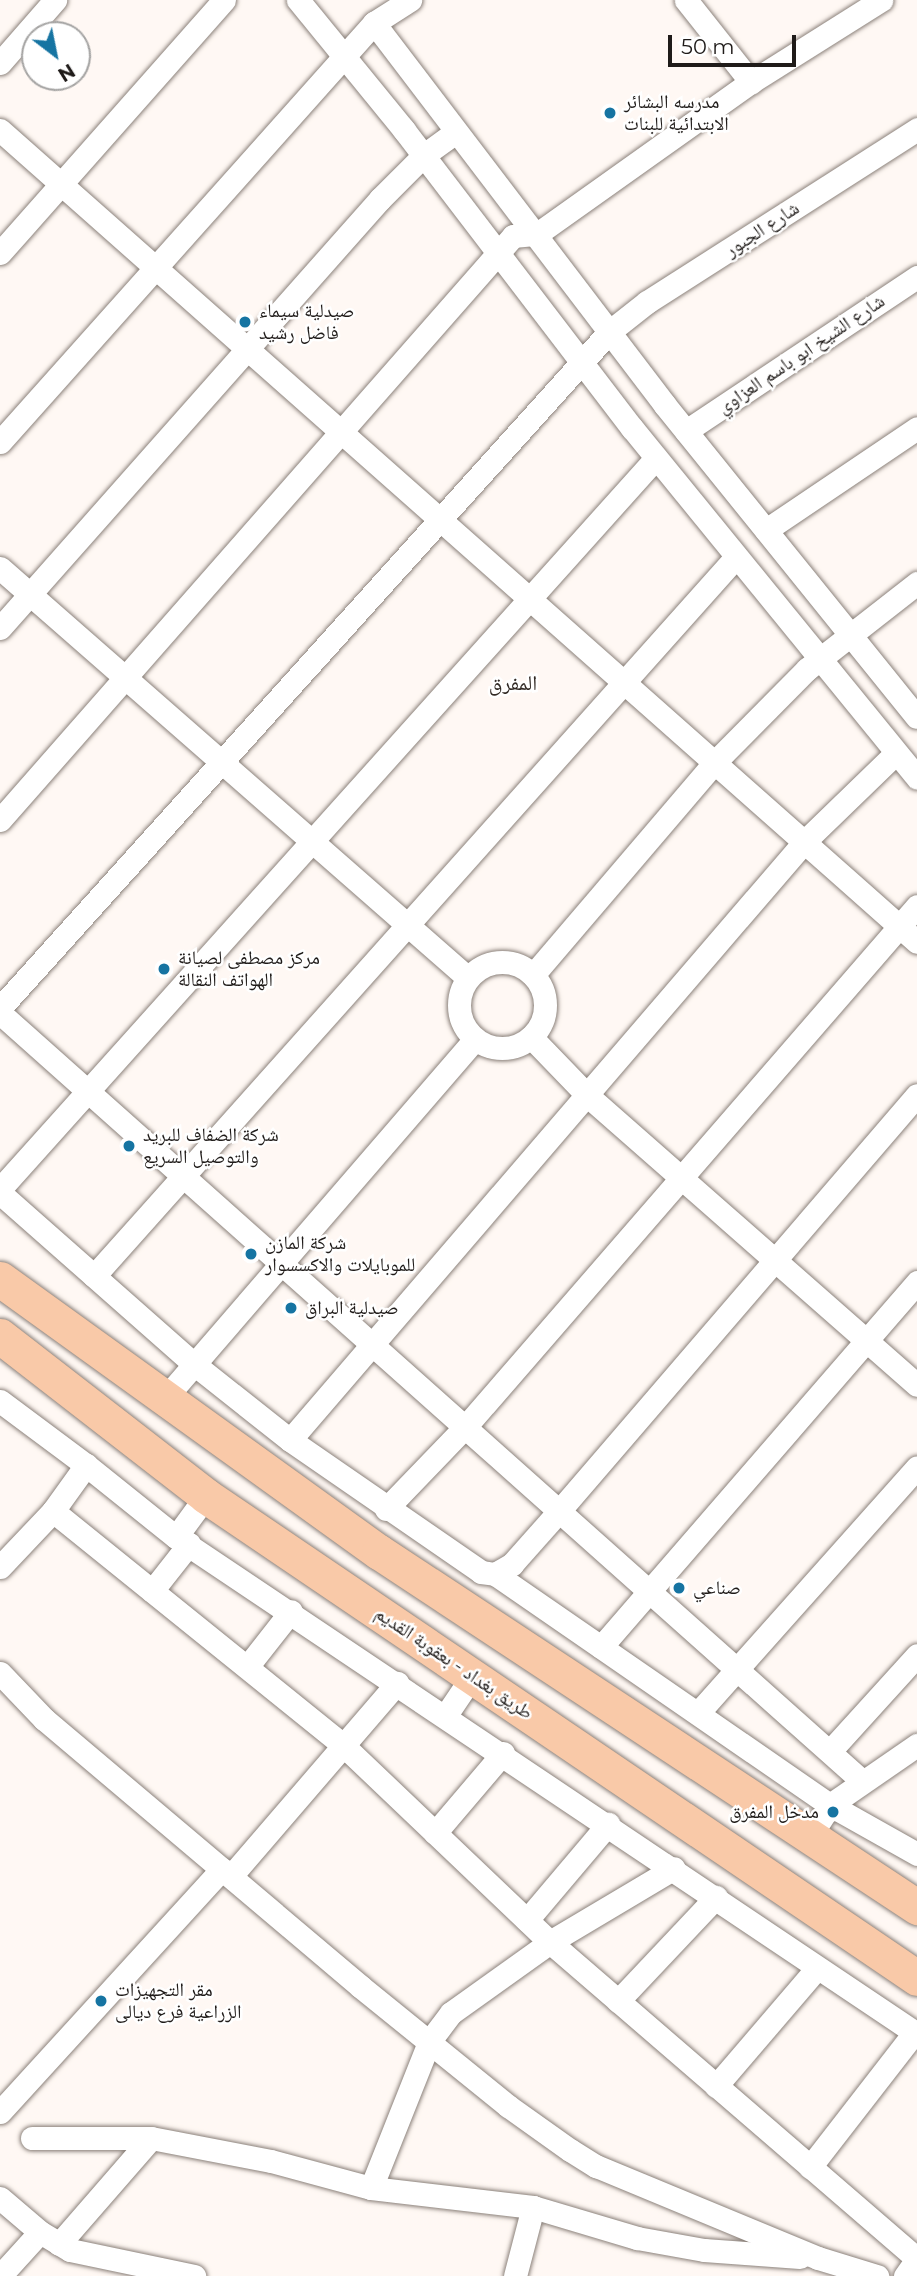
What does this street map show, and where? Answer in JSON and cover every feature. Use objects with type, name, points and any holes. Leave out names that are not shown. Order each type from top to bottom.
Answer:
[{"type":"highway","points":[[0,1279],[379,1552],[917,1907]]},
{"type":"highway","name":"طريق بغداد - بعقوبة القديم","points":[[0,1336],[206,1496],[917,1978]]},
{"type":"highway","points":[[0,1348],[42,1367]]},
{"type":"highway","points":[[616,1774],[648,1729]]},
{"type":"street","points":[[0,63],[55,0]]},
{"type":"street","points":[[0,253],[224,0]]},
{"type":"street","points":[[298,0],[424,155],[656,458],[818,660],[917,778]]},
{"type":"street","points":[[0,442],[374,23],[410,0]]},
{"type":"street","points":[[686,0],[751,82]]},
{"type":"street","points":[[0,820],[513,236],[537,234],[751,82],[881,0]]},
{"type":"street","points":[[374,23],[686,431],[917,717]]},
{"type":"street","name":"شارع الجبور","points":[[0,1011],[580,360],[609,332],[647,302],[917,129]]},
{"type":"street","points":[[0,130],[529,600],[716,761],[917,942]]},
{"type":"street","points":[[0,628],[247,349],[424,155],[456,132]]},
{"type":"street","name":"شارع الشيخ ابو باسم العزاوي","points":[[686,431],[917,277]]},
{"type":"street","points":[[765,530],[917,428]]},
{"type":"street","points":[[656,458],[0,1191],[194,1364],[290,1440],[386,1509],[481,1572],[495,1574],[830,1805],[917,1854]]},
{"type":"street","points":[[94,1276],[736,557]]},
{"type":"street","points":[[0,568],[468,978]]},
{"type":"street","points":[[533,975],[716,761],[818,660],[848,634],[917,583]]},
{"type":"street","points":[[290,1440],[804,842],[896,754]]},
{"type":"street","points":[[386,1509],[466,1426],[917,906]]},
{"type":"street","points":[[500,962],[533,975],[545,999],[540,1026],[531,1037],[497,1048],[475,1039],[458,1010],[468,978],[500,962]]},
{"type":"street","points":[[0,1011],[861,1780]]},
{"type":"street","points":[[531,1037],[588,1096],[917,1385]]},
{"type":"street","points":[[166,1396],[475,1039]]},
{"type":"street","points":[[495,1574],[512,1564],[560,1510],[774,1258],[917,1095]]},
{"type":"street","points":[[601,1647],[917,1282]]},
{"type":"street","points":[[0,1401],[182,1541],[674,1868],[916,2034],[810,2167]]},
{"type":"street","points":[[0,1567],[53,1511],[86,1465]]},
{"type":"street","points":[[698,1713],[917,1467]]},
{"type":"street","points":[[152,1591],[206,1496]]},
{"type":"street","points":[[53,1511],[345,1747],[550,1942],[917,2259],[905,2276]]},
{"type":"street","points":[[247,1667],[291,1611]]},
{"type":"street","points":[[831,1751],[917,1655]]},
{"type":"street","points":[[0,1673],[44,1719],[508,2106],[596,2165],[818,2258],[877,2276]]},
{"type":"street","points":[[446,1715],[473,1675]]},
{"type":"street","points":[[0,2112],[345,1747],[397,1683]]},
{"type":"street","points":[[810,1836],[830,1805],[861,1780],[917,1745]]},
{"type":"street","points":[[435,1833],[502,1753]]},
{"type":"street","points":[[527,1920],[608,1824]]},
{"type":"street","points":[[371,2188],[429,2042],[451,2013],[550,1942],[674,1868]]},
{"type":"street","points":[[618,2001],[716,1897]]},
{"type":"street","points":[[716,2086],[817,1968]]},
{"type":"street","points":[[32,2138],[150,2138],[271,2161],[371,2188],[533,2207],[637,2238],[704,2250],[818,2258]]},
{"type":"street","points":[[0,2276],[56,2242],[150,2138]]},
{"type":"street","points":[[0,2198],[105,2276]]},
{"type":"street","points":[[515,2276],[533,2207]]},
{"type":"street","points":[[56,2242],[194,2276]]},
{"type":"place","name":"مدرسه البشائر الابتدائية للبنات","points":[[610,113]]},
{"type":"place","name":"صيدلية سيماء فاضل رشيد","points":[[245,322]]},
{"type":"place","name":"مركز مصطفى لصيانة الهواتف النقالة","points":[[164,969]]},
{"type":"place","name":"شركة الضفاف للبريد والتوصيل السريع","points":[[129,1146]]},
{"type":"place","name":"شركة المازن للموبايلات والاكسسوار","points":[[251,1254]]},
{"type":"place","name":"صيدلية البراق","points":[[291,1308]]},
{"type":"place","name":"صناعي","points":[[679,1588]]},
{"type":"place","name":"مدخل المفرق","points":[[833,1812]]},
{"type":"place","name":"مقر التجهيزات الزراعية فرع ديالى","points":[[101,2001]]},
{"type":"district","name":"المفرق","points":[[513,683]]}]
